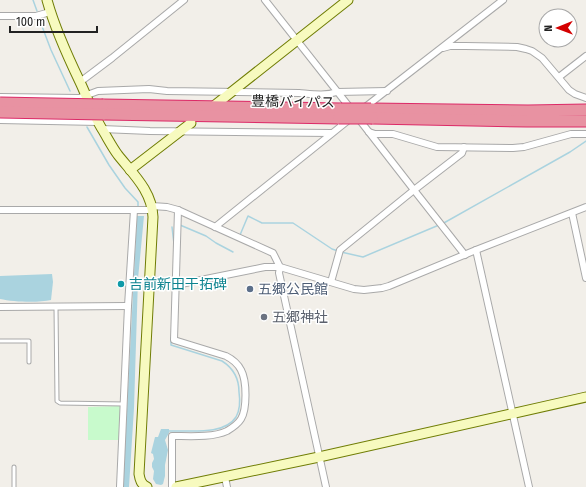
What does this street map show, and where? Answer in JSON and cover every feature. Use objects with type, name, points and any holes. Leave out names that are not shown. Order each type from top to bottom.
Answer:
[{"type":"highway","name":"豊橋バイパス","points":[[0,103],[102,117]]},
{"type":"highway","name":"豊橋バイパス","points":[[371,114],[586,110]]},
{"type":"highway","name":"豊橋バイパス","points":[[0,112],[102,117],[340,113],[527,121],[586,121]]},
{"type":"street","points":[[47,0],[64,48],[86,96],[102,117],[117,153],[142,185],[153,208],[139,474],[142,484],[146,487]]},
{"type":"street","points":[[80,82],[184,0]]},
{"type":"street","points":[[265,0],[465,255]]},
{"type":"street","points":[[215,105],[348,0]]},
{"type":"street","points":[[215,227],[355,114],[387,91],[503,0]]},
{"type":"street","points":[[0,16],[36,16],[50,12]]},
{"type":"street","points":[[442,48],[450,46],[517,47],[532,51],[542,58],[569,90],[586,98]]},
{"type":"street","points":[[559,77],[586,56]]},
{"type":"street","points":[[0,97],[79,98],[98,91],[132,89],[331,94],[337,92],[387,91]]},
{"type":"street","points":[[0,120],[102,117],[125,131],[331,133]]},
{"type":"street","points":[[130,170],[191,123]]},
{"type":"street","points":[[369,132],[375,134],[393,134],[437,147],[513,148],[524,147],[571,134],[586,134]]},
{"type":"street","points":[[331,282],[339,251],[462,153],[464,147]]},
{"type":"street","points":[[0,210],[137,210],[167,207],[178,210],[273,253],[280,267],[279,273],[326,487]]},
{"type":"street","points":[[176,285],[265,267],[280,267],[364,290],[382,288],[586,207]]},
{"type":"street","points":[[120,487],[128,306],[137,210]]},
{"type":"street","points":[[172,487],[172,436],[209,435],[226,432],[241,419],[244,412],[245,401],[244,383],[241,370],[232,359],[174,340],[178,210]]},
{"type":"street","points":[[572,213],[586,278]]},
{"type":"street","points":[[476,250],[529,487]]},
{"type":"street","points":[[0,307],[128,306]]},
{"type":"street","points":[[176,487],[319,457],[586,397]]},
{"type":"street","points":[[225,476],[227,487]]},
{"type":"lane","points":[[56,306],[57,401],[60,403],[124,404]]},
{"type":"lane","points":[[0,341],[29,341],[29,362]]},
{"type":"lane","points":[[14,467],[14,487]]},
{"type":"green space","points":[[119,406],[121,408],[120,440],[88,440],[88,407]]},
{"type":"water","points":[[137,216],[144,216],[138,279],[134,408],[129,487],[123,487]]},
{"type":"water","points":[[52,274],[53,282],[51,300],[26,302],[0,299],[0,276]]},
{"type":"water","points":[[161,429],[169,429],[169,433],[165,440],[168,450],[165,465],[165,476],[163,484],[161,485],[156,484],[153,479],[154,471],[152,463],[154,459],[153,454],[151,453],[155,437],[158,437]]},
{"type":"waterway","points":[[33,0],[37,11]]},
{"type":"waterway","points":[[40,21],[51,50],[70,91]]},
{"type":"waterway","points":[[87,127],[109,165],[125,188],[138,202],[138,209]]},
{"type":"waterway","points":[[442,224],[570,152],[586,141]]},
{"type":"waterway","points":[[240,235],[248,216],[262,223],[293,223],[332,249],[338,251]]},
{"type":"waterway","points":[[180,225],[206,236],[233,252]]},
{"type":"waterway","points":[[341,252],[363,257],[439,225]]},
{"type":"waterway","points":[[172,227],[174,259]]},
{"type":"waterway","points":[[169,431],[205,431],[223,427],[236,417],[240,401],[237,378],[226,364],[222,361],[171,345],[171,338]]},
{"type":"place","name":"吉前新田干拓碑","points":[[121,284]]},
{"type":"place","name":"五郷公民館","points":[[250,289]]},
{"type":"place","name":"五郷神社","points":[[264,317]]}]
